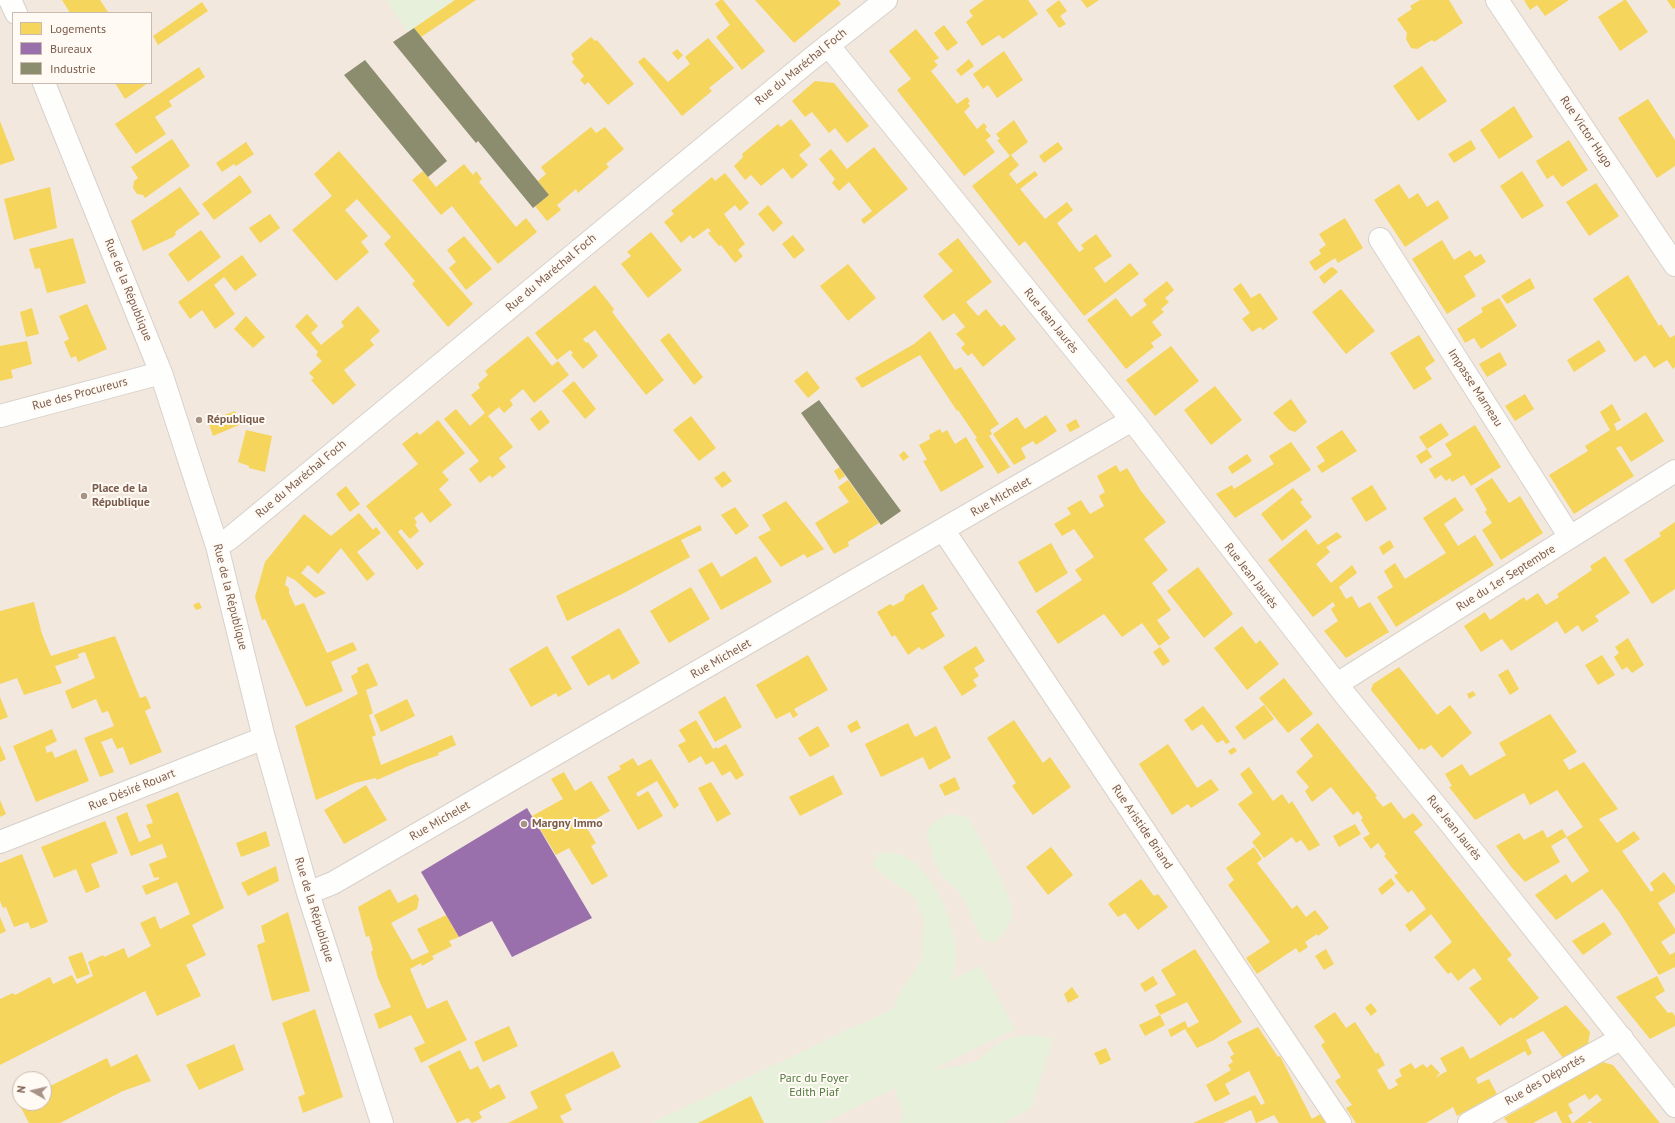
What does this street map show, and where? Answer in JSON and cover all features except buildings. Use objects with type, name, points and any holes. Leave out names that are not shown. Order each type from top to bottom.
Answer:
[{"type":"street","points":[[10,0],[16,12]]},
{"type":"street","name":"Rue du Maréchal Foch","points":[[217,546],[229,539],[828,45],[886,0]]},
{"type":"street","name":"Rue Victor Hugo","points":[[1497,0],[1675,265]]},
{"type":"street","name":"Rue Jean Jaurès","points":[[828,45],[1132,420],[1337,684],[1675,1106]]},
{"type":"street","name":"Rue de la République","points":[[44,84],[161,373],[217,546],[264,738],[308,893],[382,1123]]},
{"type":"street","name":"Impasse Marneau","points":[[1380,239],[1570,537]]},
{"type":"street","name":"Rue des Procureurs","points":[[0,416],[161,373]]},
{"type":"street","name":"Rue Michelet","points":[[308,893],[333,883],[1132,420]]},
{"type":"street","name":"Rue du 1er Septembre","points":[[1337,684],[1675,471]]},
{"type":"street","name":"Rue Aristide Briand","points":[[944,530],[1340,1123]]},
{"type":"street","name":"Rue Désiré Rouart","points":[[0,842],[264,738]]},
{"type":"street","name":"Rue des Déportés","points":[[1469,1123],[1622,1038]]},
{"type":"shaded area","points":[[0,0],[1675,0],[1675,1123],[0,1123]]},
{"type":"green space","points":[[386,0],[455,0],[408,32]]},
{"type":"green space","points":[[952,814],[968,817],[1008,895],[1011,906],[1011,919],[1008,926],[996,942],[982,940],[962,895],[941,875],[934,861],[926,831],[937,819]]},
{"type":"green space","name":"Parc du Foyer Edith Piaf","points":[[879,853],[899,854],[912,861],[923,871],[933,884],[941,899],[953,931],[956,959],[951,980],[980,966],[1015,1029],[933,1069],[957,1066],[974,1061],[981,1058],[996,1045],[1010,1038],[1038,1036],[1053,1039],[1031,1108],[1004,1123],[899,1123],[904,1116],[895,1088],[823,1123],[652,1123],[894,1008],[899,994],[921,961],[924,922],[913,895],[891,881],[872,865]]},
{"type":"place","name":"République","points":[[199,420]]},
{"type":"place","name":"Place de la République","points":[[84,496]]},
{"type":"place","name":"Margny Immo","points":[[524,824]]}]
